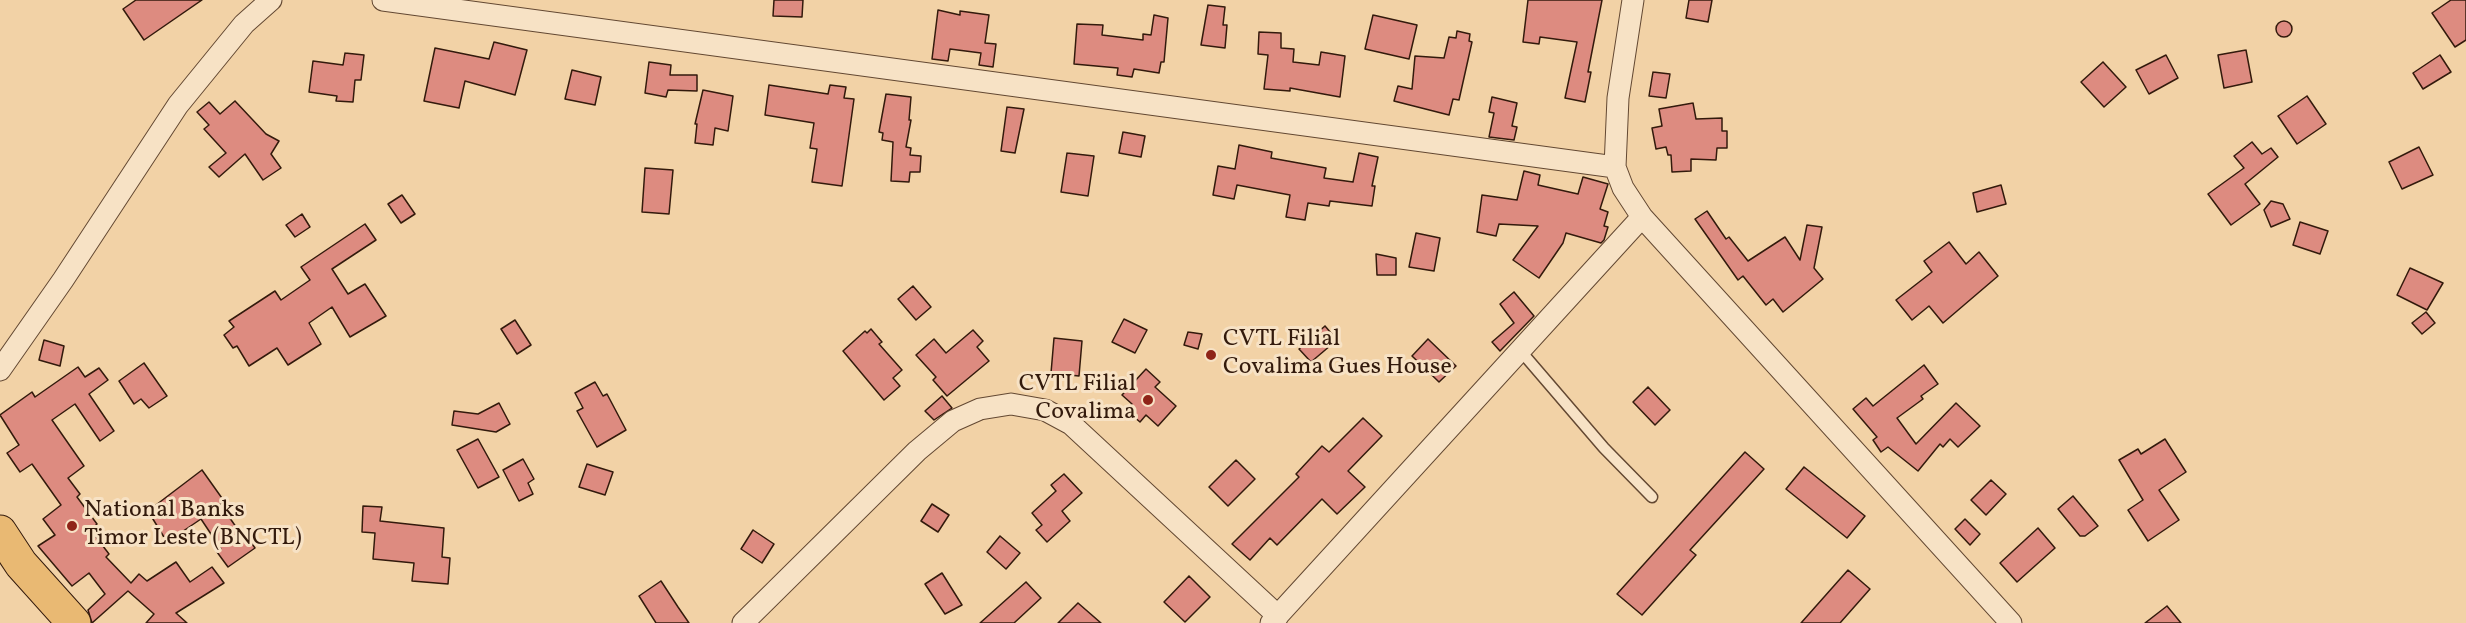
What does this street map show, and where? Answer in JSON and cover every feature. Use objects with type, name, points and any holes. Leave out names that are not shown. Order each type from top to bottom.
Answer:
[{"type":"main road","points":[[0,532],[21,564],[74,623]]},
{"type":"street","points":[[0,370],[63,280],[178,105],[244,24],[271,0]]},
{"type":"street","points":[[383,0],[1615,167]]},
{"type":"street","points":[[1633,0],[1618,98],[1615,167],[1623,188],[1642,217],[2012,623]]},
{"type":"street","points":[[744,623],[917,451],[953,421],[980,409],[1011,404],[1045,410],[1071,424],[1274,619],[1642,217]]},
{"type":"lane","points":[[1519,349],[1604,448],[1652,497]]},
{"type":"building","points":[[136,0],[202,0],[144,40],[123,9]]},
{"type":"building","points":[[774,0],[803,0],[802,17],[773,16]]},
{"type":"building","points":[[1528,0],[1602,0],[1588,72],[1591,72],[1585,102],[1565,98],[1577,42],[1540,37],[1539,44],[1523,42]]},
{"type":"building","points":[[1689,0],[1712,0],[1708,22],[1686,18]]},
{"type":"building","points":[[2451,0],[2466,0],[2466,40],[2455,47],[2432,13]]},
{"type":"building","points":[[1208,5],[1225,7],[1223,25],[1227,25],[1225,48],[1201,45]]},
{"type":"building","points":[[938,10],[960,15],[960,11],[989,15],[985,43],[996,44],[993,67],[979,65],[981,53],[950,49],[948,61],[932,59]]},
{"type":"building","points":[[1154,15],[1168,18],[1164,62],[1161,62],[1159,73],[1134,69],[1132,77],[1117,75],[1118,68],[1074,64],[1077,24],[1103,25],[1102,35],[1143,40],[1143,34],[1151,35]]},
{"type":"building","points":[[1373,15],[1417,25],[1409,59],[1365,49]]},
{"type":"building","points":[[2281,21],[2287,21],[2292,29],[2290,35],[2281,37],[2276,32],[2276,26]]},
{"type":"building","points":[[1457,31],[1470,34],[1469,41],[1472,42],[1459,100],[1453,99],[1449,115],[1394,101],[1398,86],[1412,89],[1415,56],[1444,58],[1449,37],[1456,38]]},
{"type":"building","points":[[1259,32],[1281,33],[1281,48],[1294,49],[1293,62],[1319,65],[1321,52],[1345,56],[1340,97],[1290,88],[1290,91],[1264,89],[1268,55],[1258,54]]},
{"type":"building","points":[[494,42],[527,50],[515,95],[465,81],[459,108],[424,101],[435,48],[489,59]]},
{"type":"building","points":[[2246,50],[2252,82],[2224,88],[2218,55]]},
{"type":"building","points":[[345,53],[364,55],[361,80],[355,80],[353,102],[336,101],[337,96],[309,92],[313,61],[343,65]]},
{"type":"building","points":[[2166,55],[2178,78],[2149,94],[2136,70]]},
{"type":"building","points":[[2440,55],[2451,72],[2423,89],[2413,73]]},
{"type":"building","points":[[649,62],[671,65],[670,75],[697,75],[697,91],[668,90],[666,97],[645,93]]},
{"type":"building","points":[[2103,62],[2126,87],[2104,107],[2081,82]]},
{"type":"building","points":[[572,70],[601,77],[595,105],[565,99]]},
{"type":"building","points":[[1653,72],[1670,74],[1666,98],[1649,96]]},
{"type":"building","points":[[769,85],[828,94],[830,85],[846,87],[844,98],[854,99],[842,186],[812,182],[817,149],[810,148],[814,123],[765,115]]},
{"type":"building","points":[[703,90],[733,96],[728,131],[715,128],[713,145],[695,143],[697,124],[695,124]]},
{"type":"building","points":[[886,94],[911,97],[909,120],[911,120],[906,147],[911,148],[910,155],[921,156],[920,172],[910,172],[909,182],[891,181],[893,142],[882,140],[883,133],[879,132]]},
{"type":"building","points":[[2307,96],[2326,124],[2297,144],[2278,116]]},
{"type":"building","points":[[1492,97],[1517,103],[1512,126],[1517,127],[1514,140],[1489,137],[1494,113],[1489,112]]},
{"type":"building","points":[[235,101],[266,134],[279,141],[271,154],[281,168],[263,180],[245,154],[219,177],[209,167],[226,153],[204,129],[209,125],[197,112],[209,102],[220,114]]},
{"type":"building","points":[[1693,103],[1696,119],[1722,118],[1722,131],[1727,131],[1727,148],[1717,148],[1716,160],[1691,159],[1691,171],[1672,172],[1671,155],[1668,155],[1666,147],[1656,149],[1652,128],[1662,126],[1659,109]]},
{"type":"building","points":[[1007,107],[1024,109],[1015,153],[1001,151]]},
{"type":"building","points":[[1123,132],[1145,136],[1141,157],[1119,153]]},
{"type":"building","points":[[2252,142],[2262,154],[2271,148],[2278,157],[2245,184],[2260,204],[2231,225],[2208,194],[2244,168],[2234,156]]},
{"type":"building","points":[[1239,145],[1272,152],[1271,158],[1326,168],[1324,178],[1353,182],[1359,153],[1378,157],[1372,186],[1375,186],[1372,206],[1330,201],[1329,206],[1308,203],[1305,220],[1286,217],[1290,195],[1237,185],[1234,199],[1213,195],[1218,166],[1235,169]]},
{"type":"building","points":[[2419,147],[2433,175],[2402,189],[2389,162]]},
{"type":"building","points":[[1067,153],[1094,156],[1088,196],[1061,192]]},
{"type":"building","points":[[645,168],[673,170],[669,214],[642,212]]},
{"type":"building","points":[[1524,171],[1540,175],[1538,185],[1578,194],[1583,177],[1608,184],[1600,209],[1608,212],[1604,226],[1608,227],[1604,240],[1601,243],[1566,233],[1563,243],[1539,278],[1513,260],[1538,226],[1499,224],[1496,236],[1477,232],[1482,195],[1517,200]]},
{"type":"building","points":[[2001,185],[2006,204],[1977,212],[1973,193]]},
{"type":"building","points":[[402,195],[415,214],[401,223],[388,204]]},
{"type":"building","points":[[2271,201],[2283,204],[2290,219],[2271,227],[2264,210]]},
{"type":"building","points":[[1707,211],[1726,239],[1729,237],[1748,261],[1785,237],[1800,260],[1807,225],[1822,227],[1814,268],[1823,279],[1783,312],[1773,299],[1766,305],[1743,276],[1738,280],[1695,219]]},
{"type":"building","points":[[302,214],[310,227],[295,237],[286,225]]},
{"type":"building","points":[[2300,222],[2328,231],[2320,254],[2293,245]]},
{"type":"building","points":[[365,224],[376,240],[332,269],[348,294],[365,284],[386,316],[350,337],[332,307],[309,323],[321,344],[288,365],[277,348],[249,366],[237,346],[233,348],[224,335],[234,327],[229,321],[275,291],[281,300],[310,280],[301,267]]},
{"type":"building","points":[[1416,233],[1440,238],[1434,271],[1409,267]]},
{"type":"building","points":[[1949,242],[1966,264],[1979,252],[1998,276],[1943,323],[1929,306],[1912,320],[1896,300],[1932,272],[1924,261]]},
{"type":"building","points":[[1376,254],[1396,258],[1396,275],[1377,275]]},
{"type":"building","points":[[2410,268],[2443,283],[2427,310],[2397,295]]},
{"type":"building","points":[[913,286],[931,307],[916,320],[898,299]]},
{"type":"building","points":[[1514,292],[1534,316],[1500,351],[1492,342],[1514,323],[1500,304]]},
{"type":"building","points":[[2426,312],[2435,323],[2422,334],[2412,323]]},
{"type":"building","points":[[1124,319],[1147,330],[1135,353],[1112,342]]},
{"type":"building","points":[[515,320],[531,345],[517,354],[501,329]]},
{"type":"building","points":[[1325,326],[1337,340],[1311,362],[1299,349]]},
{"type":"building","points":[[871,329],[882,342],[879,344],[902,370],[893,378],[900,386],[884,400],[843,351],[865,331],[867,333]]},
{"type":"building","points":[[973,330],[983,341],[977,347],[989,361],[947,396],[933,380],[936,377],[916,355],[934,339],[946,353]]},
{"type":"building","points":[[1188,332],[1202,334],[1198,349],[1184,345]]},
{"type":"building","points":[[1054,338],[1082,341],[1079,376],[1051,373]]},
{"type":"building","points":[[1428,339],[1456,366],[1439,382],[1412,356]]},
{"type":"building","points":[[44,340],[64,346],[60,366],[39,360]]},
{"type":"building","points":[[144,363],[167,396],[149,408],[141,399],[134,404],[119,381]]},
{"type":"building","points":[[1924,365],[1938,384],[1921,396],[1923,399],[1897,418],[1916,444],[1956,403],[1980,426],[1958,447],[1950,439],[1943,447],[1940,444],[1918,471],[1888,447],[1881,452],[1873,440],[1877,437],[1853,409],[1866,398],[1873,406]]},
{"type":"building","points":[[78,367],[85,377],[99,368],[108,380],[89,394],[114,431],[100,441],[75,404],[52,420],[84,466],[68,478],[80,494],[77,497],[97,524],[93,528],[95,531],[93,533],[109,554],[106,557],[131,583],[139,574],[147,581],[176,562],[190,582],[212,567],[224,583],[176,613],[187,623],[146,623],[154,614],[128,591],[92,623],[88,610],[105,594],[89,573],[72,586],[38,546],[55,535],[43,519],[61,505],[32,464],[20,472],[7,453],[19,445],[0,415],[32,392],[35,397]]},
{"type":"building","name":"CVTL Filial Covalima","points":[[1146,369],[1160,382],[1155,387],[1176,406],[1158,426],[1146,415],[1140,422],[1126,410],[1132,404],[1122,395]]},
{"type":"building","points":[[595,382],[603,396],[607,394],[626,430],[597,447],[577,411],[583,408],[575,393]]},
{"type":"building","points":[[1648,387],[1670,410],[1655,425],[1633,402]]},
{"type":"building","points":[[942,396],[952,408],[934,420],[925,411]]},
{"type":"building","points":[[499,403],[510,424],[496,432],[452,425],[454,411],[478,414]]},
{"type":"building","points":[[1363,418],[1382,436],[1348,471],[1365,487],[1337,514],[1322,499],[1277,545],[1270,538],[1250,560],[1232,544],[1299,477],[1296,474],[1322,446],[1329,452]]},
{"type":"building","points":[[478,439],[499,477],[478,488],[457,450]]},
{"type":"building","points":[[2165,439],[2186,472],[2159,490],[2179,520],[2148,541],[2128,510],[2143,500],[2119,460],[2138,449],[2141,454]]},
{"type":"building","points":[[1745,452],[1764,469],[1690,550],[1696,555],[1642,615],[1617,594]]},
{"type":"building","points":[[523,459],[534,479],[528,483],[533,494],[519,501],[503,470]]},
{"type":"building","points":[[1236,460],[1255,479],[1228,506],[1209,487]]},
{"type":"building","points":[[587,464],[613,472],[605,495],[579,487]]},
{"type":"building","points":[[1804,467],[1865,516],[1847,538],[1786,489]]},
{"type":"building","points":[[202,470],[224,501],[220,504],[241,534],[244,532],[255,548],[228,567],[217,552],[221,549],[201,519],[167,542],[148,511]]},
{"type":"building","points":[[1064,474],[1082,493],[1062,511],[1070,521],[1047,542],[1036,530],[1042,525],[1032,513],[1056,491],[1051,485]]},
{"type":"building","points":[[1991,480],[2006,494],[1986,515],[1971,500]]},
{"type":"building","points":[[2073,496],[2098,526],[2085,536],[2080,536],[2058,509]]},
{"type":"building","points":[[932,504],[949,515],[938,532],[921,521]]},
{"type":"building","points":[[363,506],[382,507],[380,521],[444,528],[442,557],[450,558],[448,584],[412,581],[414,563],[373,559],[375,533],[362,532]]},
{"type":"building","points":[[1965,519],[1980,534],[1970,545],[1955,529]]},
{"type":"building","points":[[2038,528],[2055,548],[2017,582],[2000,563]]},
{"type":"building","points":[[753,530],[774,544],[762,563],[741,549]]},
{"type":"building","points":[[1000,536],[1020,553],[1006,569],[987,552]]},
{"type":"building","points":[[1848,570],[1870,589],[1840,623],[1801,623]]},
{"type":"building","points":[[942,573],[962,605],[945,614],[925,584]]},
{"type":"building","points":[[1189,576],[1210,597],[1185,622],[1164,602]]},
{"type":"building","points":[[661,581],[689,623],[656,623],[639,596]]},
{"type":"building","points":[[1026,582],[1041,598],[1014,623],[980,623]]},
{"type":"building","points":[[1078,603],[1101,623],[1058,623]]},
{"type":"building","points":[[2167,606],[2181,623],[2145,623]]},
{"type":"place","name":"CVTL Filial Covalima Gues House","points":[[1211,355]]},
{"type":"place","name":"CVTL Filial Covalima","points":[[1148,400]]},
{"type":"place","name":"National Banks Timor Leste (BNCTL)","points":[[72,526]]}]
